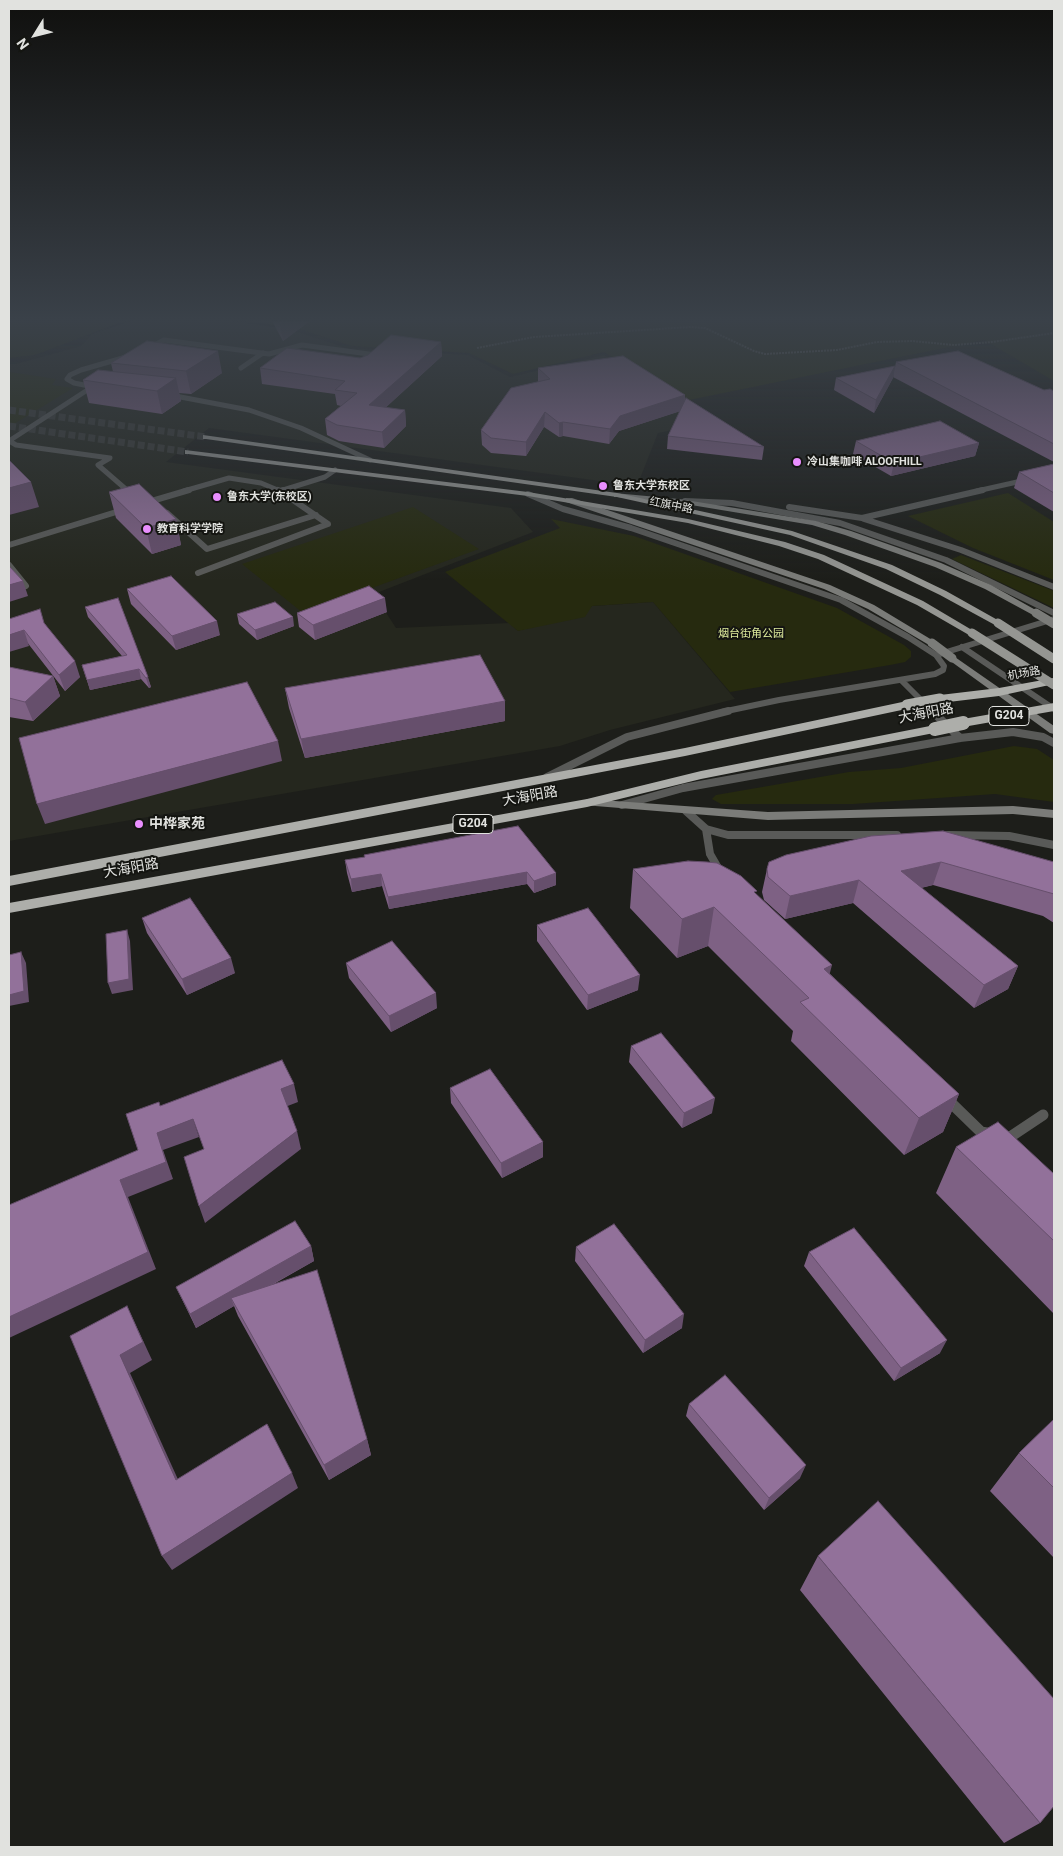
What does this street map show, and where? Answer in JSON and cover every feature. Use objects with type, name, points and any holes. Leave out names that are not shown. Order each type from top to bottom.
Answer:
[{"type":"highway","name":"机场路","points":[[998,692],[1054,681]]},
{"type":"highway","name":"大海阳路","points":[[9,881],[685,752],[907,705],[998,692]]},
{"type":"highway","name":"大海阳路","points":[[9,908],[587,803],[701,775],[963,723],[1054,708]]},
{"type":"main road","name":"红旗中路","points":[[206,437],[617,495],[792,533],[889,568],[944,593],[998,623],[1054,659]]},
{"type":"main road","name":"红旗中路","points":[[188,452],[566,499],[688,522],[782,544],[821,557],[920,603],[972,632],[1054,686]]},
{"type":"main road","points":[[617,495],[679,501],[782,517],[848,533],[938,565],[988,587],[1054,624]]},
{"type":"main road","points":[[566,499],[828,587],[871,607],[932,643],[1054,731]]},
{"type":"main road","points":[[587,803],[768,816],[1014,810],[1054,814]]},
{"type":"lane","points":[[61,408],[12,439],[11,442],[16,445],[110,458],[98,465],[129,492]]},
{"type":"lane","points":[[236,408],[249,410],[301,428],[370,460]]},
{"type":"lane","points":[[280,491],[325,477],[335,470]]},
{"type":"lane","points":[[9,545],[229,478],[261,483],[280,491],[328,524],[198,573]]},
{"type":"lane","points":[[862,518],[1036,478]]},
{"type":"lane","points":[[528,494],[563,509],[631,528],[841,600],[900,632],[936,655],[942,661],[943,670],[935,674],[779,700],[702,716],[627,737],[542,780]]},
{"type":"lane","points":[[154,500],[207,548],[316,515]]},
{"type":"lane","points":[[679,501],[732,503],[840,523],[962,568],[1054,613]]},
{"type":"lane","points":[[754,507],[775,506],[811,509],[862,518],[961,550],[1054,587]]},
{"type":"lane","points":[[9,565],[26,586]]},
{"type":"lane","points":[[936,655],[1054,618]]},
{"type":"lane","points":[[962,647],[1054,708]]},
{"type":"lane","points":[[901,680],[960,738]]},
{"type":"lane","points":[[622,805],[683,788],[750,774],[895,752],[960,738],[1013,732],[1037,736],[1054,743]]},
{"type":"lane","points":[[686,810],[706,829],[728,835],[909,835]]},
{"type":"lane","points":[[706,829],[710,854],[729,884]]},
{"type":"lane","points":[[936,835],[1008,836],[1054,845]]},
{"type":"lane","points":[[939,1090],[981,1132],[1010,1137],[1043,1115]]},
{"type":"shaded area","points":[[9,408],[685,408],[709,423],[658,433],[637,486],[209,428],[166,462],[511,508],[533,532],[374,594],[396,628],[509,623],[518,631],[592,606],[653,602],[735,699],[610,730],[560,746],[9,841]]},
{"type":"green space","points":[[9,408],[41,408],[9,427]]},
{"type":"green space","points":[[1008,493],[1054,522],[1054,580],[973,548],[908,516]]},
{"type":"green space","points":[[413,507],[479,549],[303,613],[242,564]]},
{"type":"green space","name":"烟台街角公园","points":[[551,519],[634,536],[837,608],[904,645],[911,651],[911,657],[905,662],[890,665],[730,692],[653,602],[592,606],[585,617],[518,631],[445,572],[560,528]]},
{"type":"green space","points":[[961,555],[1054,591],[1054,608],[952,559]]},
{"type":"green space","points":[[1014,746],[1037,749],[1054,760],[1054,802],[995,794],[853,804],[721,804],[712,799],[716,795],[849,772],[901,768]]},
{"type":"building","points":[[339,408],[388,408],[405,410],[382,432],[337,425],[325,419]]},
{"type":"building","points":[[497,408],[646,408],[620,416],[610,429],[559,423],[545,412],[526,442],[491,438],[481,430]]},
{"type":"building","points":[[681,408],[701,408],[764,447],[668,436]]},
{"type":"building","points":[[984,408],[1054,408],[1054,444]]},
{"type":"building","points":[[940,421],[979,443],[894,463],[856,441]]},
{"type":"building","points":[[9,460],[31,482],[9,488]]},
{"type":"building","points":[[1054,464],[1054,493],[1019,472]]},
{"type":"building","points":[[139,484],[176,519],[146,528],[109,492]]},
{"type":"building","points":[[10,567],[23,581],[9,585]]},
{"type":"building","points":[[171,576],[217,621],[172,636],[127,589]]},
{"type":"building","points":[[369,586],[385,598],[313,625],[297,613]]},
{"type":"building","points":[[118,598],[148,677],[146,678],[139,669],[87,680],[82,665],[127,655],[85,607]]},
{"type":"building","points":[[275,602],[293,617],[255,630],[237,614]]},
{"type":"building","points":[[40,609],[44,623],[75,661],[59,675],[24,630],[9,635],[9,619]]},
{"type":"building","points":[[480,655],[505,701],[301,739],[285,688]]},
{"type":"building","points":[[9,667],[53,676],[25,702],[9,698]]},
{"type":"building","points":[[247,682],[278,741],[37,804],[19,738]]},
{"type":"building","points":[[518,826],[556,873],[534,881],[527,872],[388,897],[381,874],[351,879],[345,860],[365,857],[364,855]]},
{"type":"building","points":[[943,831],[1054,862],[1054,894],[941,862],[901,871],[1018,966],[984,985],[859,880],[790,896],[768,877],[767,869],[769,862],[786,855],[871,836]]},
{"type":"building","points":[[688,861],[717,863],[741,876],[757,891],[754,892],[832,965],[824,969],[959,1094],[919,1118],[800,1002],[809,998],[714,907],[682,919],[633,869]]},
{"type":"building","points":[[190,898],[231,958],[182,979],[142,918]]},
{"type":"building","points":[[588,908],[640,975],[588,995],[537,925]]},
{"type":"building","points":[[127,930],[129,979],[108,983],[106,934]]},
{"type":"building","points":[[392,941],[436,993],[389,1016],[346,963]]},
{"type":"building","points":[[21,952],[24,991],[9,995],[9,955]]},
{"type":"building","points":[[661,1033],[715,1098],[684,1113],[631,1046]]},
{"type":"building","points":[[282,1060],[294,1084],[281,1089],[297,1131],[199,1206],[184,1157],[204,1149],[193,1119],[157,1133],[166,1162],[120,1180],[148,1252],[9,1317],[9,1205],[138,1150],[126,1114],[159,1102],[160,1106]]},
{"type":"building","points":[[490,1069],[543,1142],[501,1163],[450,1088]]},
{"type":"building","points":[[998,1122],[1054,1174],[1054,1241],[956,1147]]},
{"type":"building","points":[[295,1221],[311,1246],[190,1314],[176,1287]]},
{"type":"building","points":[[614,1224],[684,1314],[645,1340],[576,1247]]},
{"type":"building","points":[[854,1228],[947,1340],[901,1368],[809,1252]]},
{"type":"building","points":[[317,1270],[367,1439],[324,1465],[231,1298]]},
{"type":"building","points":[[127,1306],[143,1342],[120,1355],[176,1480],[267,1424],[292,1473],[162,1556],[70,1336]]},
{"type":"building","points":[[725,1375],[806,1465],[769,1498],[689,1404]]},
{"type":"building","points":[[1054,1419],[1054,1488],[1019,1453]]},
{"type":"building","points":[[878,1501],[1054,1699],[1054,1806],[1040,1823],[818,1556]]},
{"type":"tunnel","points":[[9,410],[206,437]]},
{"type":"tunnel","points":[[9,426],[188,452]]},
{"type":"place","name":"冷山集咖啡 ALOOFHILL","points":[[797,462]]},
{"type":"place","name":"鲁东大学东校区","points":[[603,486]]},
{"type":"place","name":"鲁东大学(东校区)","points":[[217,497]]},
{"type":"place","name":"教育科学学院","points":[[147,529]]},
{"type":"place","name":"中桦家苑","points":[[139,824]]}]
